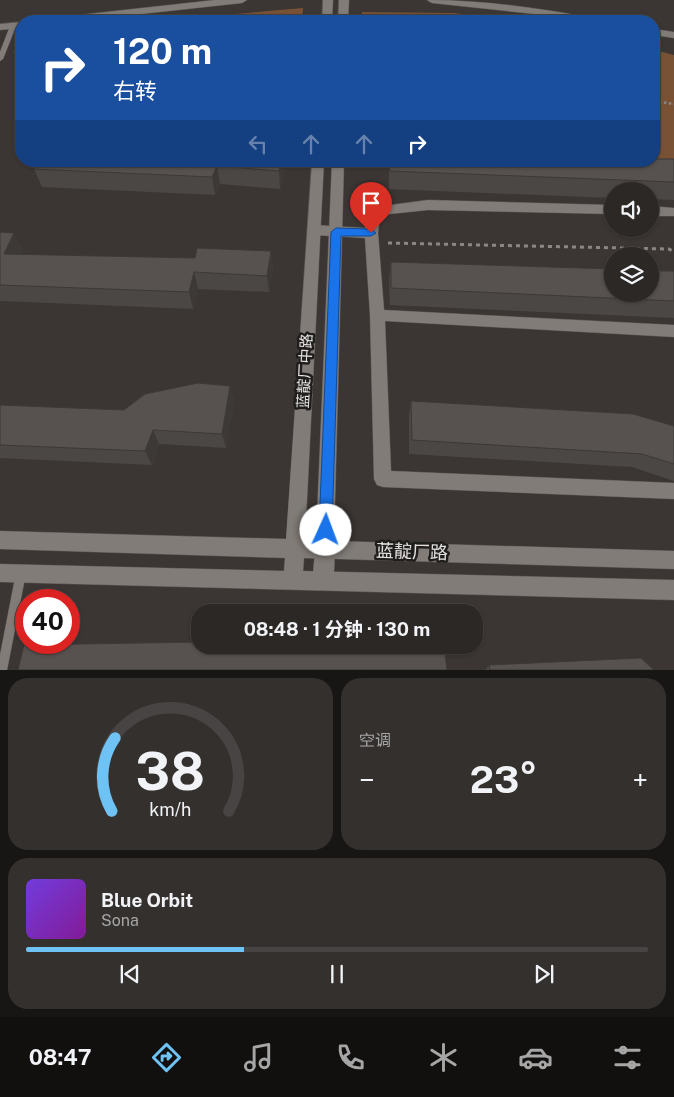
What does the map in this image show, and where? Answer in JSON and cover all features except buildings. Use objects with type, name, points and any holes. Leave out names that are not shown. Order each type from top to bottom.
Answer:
[{"type":"street","points":[[106,15],[242,0]]},
{"type":"street","points":[[327,15],[328,0]]},
{"type":"street","points":[[343,15],[344,0]]},
{"type":"street","points":[[432,0],[560,15]]},
{"type":"street","points":[[0,27],[15,25]]},
{"type":"street","points":[[660,33],[674,35]]},
{"type":"street","name":"蓝靛厂中路","points":[[292,580],[318,167]]},
{"type":"street","name":"蓝靛厂中路","points":[[323,581],[338,167]]},
{"type":"street","points":[[604,210],[428,205],[374,211],[371,238],[377,315],[383,479],[674,491]]},
{"type":"street","points":[[659,212],[672,212]]},
{"type":"street","points":[[314,230],[371,238]]},
{"type":"street","points":[[377,315],[674,331]]},
{"type":"street","name":"蓝靛厂路","points":[[0,540],[674,560]]},
{"type":"street","name":"蓝靛厂路","points":[[0,573],[674,590]]},
{"type":"lane","points":[[0,59],[15,29]]},
{"type":"lane","points":[[2,670],[21,573]]},
{"type":"path","points":[[660,102],[674,104]]},
{"type":"path","points":[[371,238],[669,249],[674,252]]},
{"type":"shaded area","points":[[303,8],[302,15],[224,15]]},
{"type":"shaded area","points":[[362,12],[454,13],[472,15],[362,15]]},
{"type":"shaded area","points":[[660,52],[674,55],[674,163],[660,162]]},
{"type":"route","points":[[326,530],[336,232],[371,233]]}]
